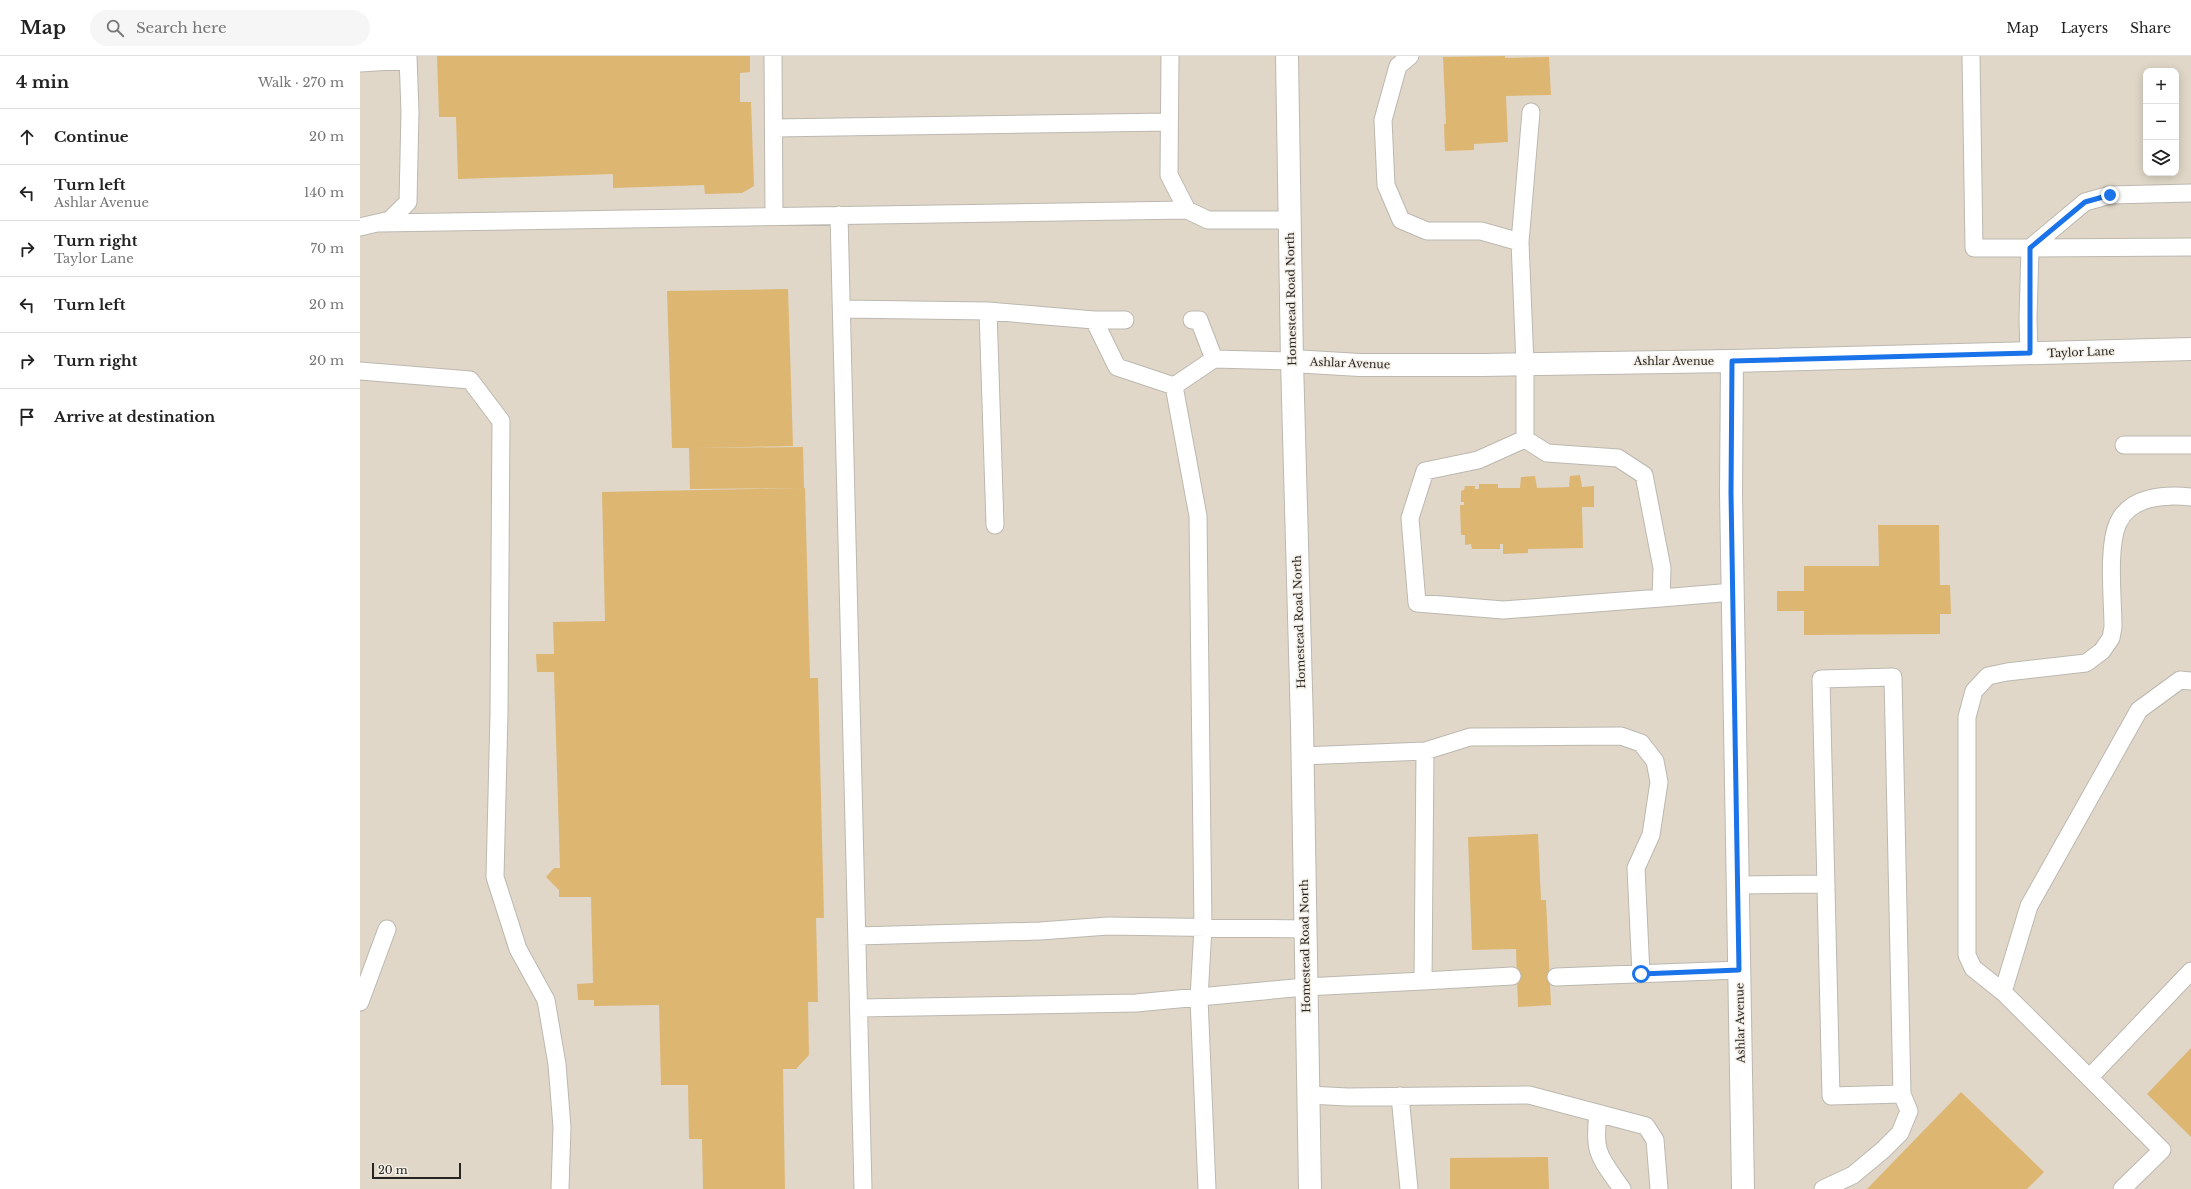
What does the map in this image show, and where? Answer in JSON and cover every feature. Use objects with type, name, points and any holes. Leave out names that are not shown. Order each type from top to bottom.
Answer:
[{"type":"street","name":"Homestead Road North","points":[[1288,56],[1292,361],[1302,756],[1305,988],[1310,1189]]},
{"type":"street","name":"Taylor Lane","points":[[1732,361],[2191,349]]},
{"type":"street","name":"Ashlar Avenue","points":[[1292,361],[1360,365],[1732,361],[1733,592],[1743,1189]]},
{"type":"lane","points":[[773,56],[774,216]]},
{"type":"lane","points":[[1170,56],[1168,175],[1187,210]]},
{"type":"lane","points":[[1410,56],[1398,66],[1382,120],[1386,185],[1401,220],[1427,231],[1481,231],[1520,242]]},
{"type":"lane","points":[[1971,56],[1974,248],[2191,247]]},
{"type":"lane","points":[[360,63],[408,58],[410,112],[408,202],[390,220],[360,227]]},
{"type":"lane","points":[[1525,440],[1525,364],[1520,242],[1531,112]]},
{"type":"lane","points":[[774,128],[1169,122]]},
{"type":"lane","points":[[2030,248],[2085,202],[2110,195],[2191,193]]},
{"type":"lane","points":[[380,223],[1187,210],[1208,220],[1290,220]]},
{"type":"lane","points":[[840,215],[863,1189]]},
{"type":"lane","points":[[2030,248],[2030,353]]},
{"type":"lane","points":[[842,309],[988,311],[1094,320],[1125,320]]},
{"type":"lane","points":[[988,311],[995,525]]},
{"type":"lane","points":[[1094,320],[1117,367],[1174,386]]},
{"type":"lane","points":[[1192,320],[1199,320],[1214,359]]},
{"type":"lane","points":[[1174,386],[1214,359],[1292,361]]},
{"type":"lane","points":[[360,371],[470,380],[501,421],[500,691],[495,877],[518,948],[546,1000],[557,1064],[562,1127],[560,1189]]},
{"type":"lane","points":[[1174,386],[1198,516],[1202,928],[1199,998],[1207,1189]]},
{"type":"lane","points":[[1525,440],[1478,460],[1425,471],[1410,518],[1417,603],[1503,610],[1733,592]]},
{"type":"lane","points":[[1525,440],[1548,453],[1618,458],[1644,475],[1662,568],[1661,598]]},
{"type":"lane","points":[[2124,445],[2191,445]]},
{"type":"lane","points":[[2122,1189],[2162,1150],[2003,992],[1973,968],[1966,955],[1967,717],[1974,692],[1988,676],[2007,672],[2086,663],[2102,651],[2110,638],[2113,627],[2112,545],[2118,523],[2128,510],[2141,500],[2174,495],[2191,497]]},
{"type":"lane","points":[[1823,1189],[1853,1175],[1883,1150],[1900,1133],[1909,1111],[1902,1094],[1893,677],[1821,679],[1831,1096],[1902,1094]]},
{"type":"lane","points":[[2003,992],[2029,906],[2139,710],[2180,680],[2191,681]]},
{"type":"lane","points":[[1302,756],[1425,751],[1470,737],[1621,736],[1641,743],[1655,761],[1658,782],[1651,835],[1636,868],[1641,974]]},
{"type":"lane","points":[[1423,981],[1425,751]]},
{"type":"lane","points":[[1738,885],[1826,884]]},
{"type":"lane","points":[[857,936],[1040,931],[1108,926],[1305,930]]},
{"type":"lane","points":[[360,1002],[386,930]]},
{"type":"lane","points":[[1556,977],[1739,970]]},
{"type":"lane","points":[[2090,1078],[2191,971]]},
{"type":"lane","points":[[858,1008],[1136,1003],[1305,988],[1512,976]]},
{"type":"lane","points":[[1308,1094],[1348,1097],[1529,1095],[1646,1126],[1655,1140],[1659,1189]]},
{"type":"lane","points":[[1400,1096],[1409,1189]]},
{"type":"lane","points":[[1598,1114],[1595,1138],[1598,1151],[1622,1189]]},
{"type":"shaded area","points":[[360,56],[2191,56],[2191,1189],[360,1189]]},
{"type":"building","points":[[437,56],[750,56],[750,72],[740,73],[740,102],[751,102],[754,186],[742,193],[705,194],[704,185],[613,188],[613,174],[458,179],[456,117],[439,117]]},
{"type":"building","points":[[1505,56],[1505,58],[1549,57],[1551,95],[1506,96],[1508,142],[1474,144],[1474,150],[1445,151],[1444,124],[1446,124],[1443,57]]},
{"type":"building","points":[[788,289],[793,446],[695,448],[803,447],[804,488],[690,489],[689,448],[672,448],[667,291]]},
{"type":"building","points":[[1580,475],[1582,487],[1594,486],[1594,507],[1582,507],[1583,548],[1528,549],[1528,553],[1503,554],[1503,544],[1500,544],[1500,549],[1472,549],[1471,544],[1465,545],[1465,535],[1461,535],[1460,505],[1464,505],[1464,502],[1461,502],[1461,491],[1464,490],[1465,486],[1475,486],[1475,489],[1479,489],[1479,484],[1498,484],[1498,488],[1520,488],[1521,477],[1535,476],[1537,488],[1569,487],[1570,476]]},
{"type":"building","points":[[805,488],[810,678],[818,678],[824,918],[816,918],[818,1002],[808,1002],[809,1055],[796,1069],[783,1069],[785,1189],[703,1189],[702,1139],[689,1139],[688,1085],[661,1085],[659,1005],[594,1006],[594,1000],[578,1000],[577,984],[593,983],[591,897],[559,897],[559,890],[546,877],[554,868],[560,868],[554,672],[537,672],[536,654],[554,654],[553,622],[605,621],[602,492]]},
{"type":"building","points":[[1878,525],[1939,525],[1940,585],[1950,585],[1951,614],[1940,614],[1940,634],[1804,635],[1804,611],[1777,611],[1777,591],[1804,591],[1804,566],[1879,566]]},
{"type":"building","points":[[1538,834],[1541,900],[1546,900],[1551,1005],[1518,1007],[1516,949],[1472,950],[1468,837]]},
{"type":"building","points":[[2191,1048],[2191,1137],[2147,1094]]},
{"type":"building","points":[[1961,1092],[2044,1172],[2027,1189],[1867,1189]]},
{"type":"building","points":[[1548,1157],[1549,1189],[1450,1189],[1450,1158]]},
{"type":"route","points":[[1641,974],[1739,970],[1731,493],[1732,361],[2030,353],[2028,320],[2030,248],[2085,202],[2110,195]]}]
